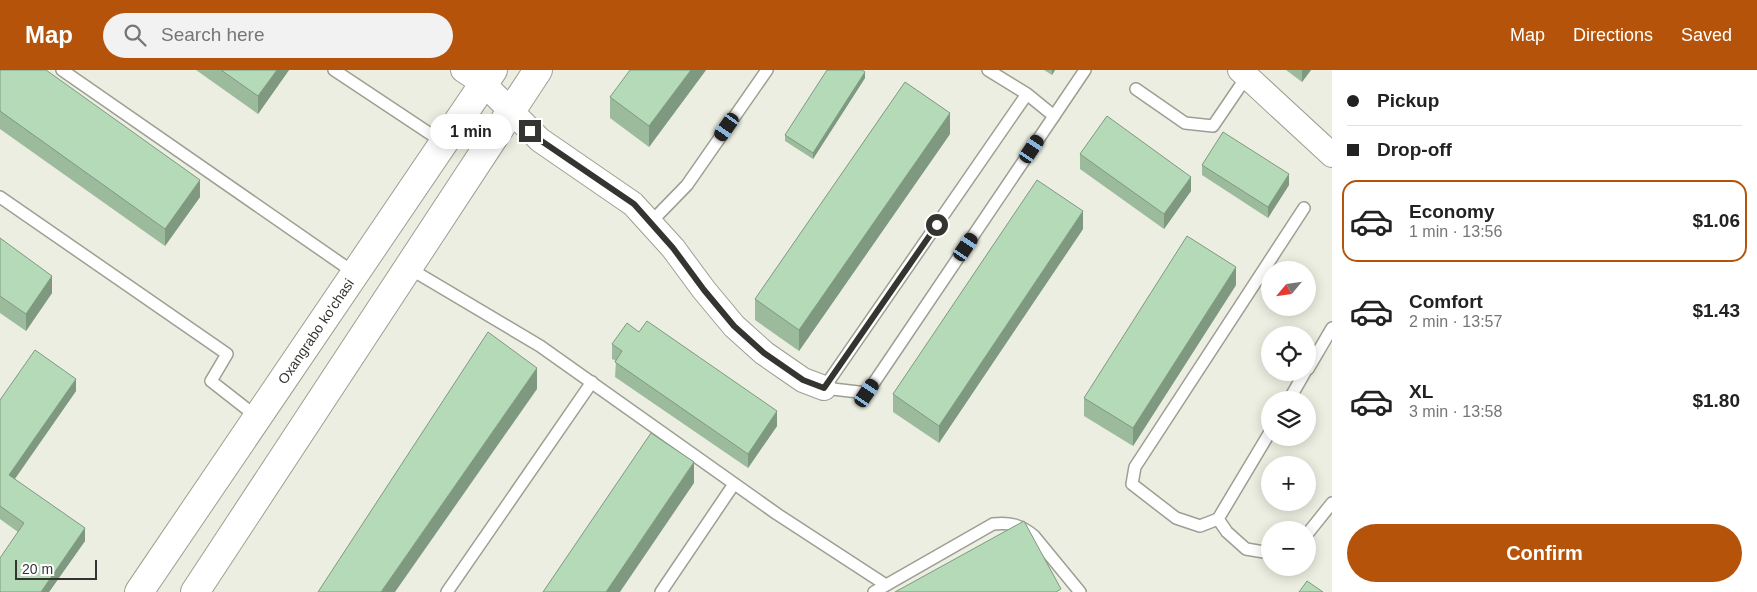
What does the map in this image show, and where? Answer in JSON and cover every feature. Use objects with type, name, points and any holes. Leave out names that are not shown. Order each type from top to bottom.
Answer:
[{"type":"main road","points":[[195,592],[538,70]]},
{"type":"main road","name":"Oxangrabo ko'chasi","points":[[139,592],[444,143],[480,75]]},
{"type":"street","points":[[1243,73],[1332,155]]},
{"type":"street","points":[[480,75],[510,112],[540,140],[634,204],[673,248],[734,326],[764,353],[795,375],[824,388]]},
{"type":"lane","points":[[62,70],[356,274]]},
{"type":"lane","points":[[334,70],[444,143]]},
{"type":"lane","points":[[651,222],[687,185],[767,70]]},
{"type":"lane","points":[[988,70],[1027,94],[1054,116]]},
{"type":"lane","points":[[1027,94],[824,388],[867,393],[1085,70]]},
{"type":"lane","points":[[1136,89],[1185,123],[1213,126],[1243,73]]},
{"type":"lane","points":[[0,197],[227,354],[211,381],[259,418]]},
{"type":"lane","points":[[1262,446],[1218,519],[1200,526],[1176,518],[1132,484],[1135,467],[1304,208]]},
{"type":"lane","points":[[407,267],[540,346],[777,514],[886,585]]},
{"type":"lane","points":[[1316,355],[1332,328]]},
{"type":"lane","points":[[447,592],[592,382]]},
{"type":"lane","points":[[661,592],[734,484]]},
{"type":"lane","points":[[1316,523],[1332,503]]},
{"type":"lane","points":[[1218,519],[1226,532],[1246,549],[1261,551]]},
{"type":"lane","points":[[874,592],[993,524],[1004,523],[1015,524],[1025,528],[1034,536],[1080,592]]},
{"type":"building","points":[[0,70],[46,70],[200,180],[165,229],[0,111]]},
{"type":"building","points":[[221,70],[277,70],[258,96]]},
{"type":"building","points":[[630,70],[691,70],[649,126],[610,97]]},
{"type":"building","points":[[827,70],[862,70],[865,72],[813,153],[785,135]]},
{"type":"building","points":[[905,82],[950,113],[799,330],[755,299]]},
{"type":"building","points":[[1107,116],[1191,177],[1164,214],[1080,154]]},
{"type":"building","points":[[1223,132],[1289,174],[1268,207],[1202,165]]},
{"type":"building","points":[[1037,180],[1083,211],[939,426],[893,394]]},
{"type":"building","points":[[1187,236],[1236,267],[1133,428],[1084,398]]},
{"type":"building","points":[[0,238],[52,276],[26,314],[0,296]]},
{"type":"building","points":[[647,321],[777,411],[748,454],[615,362],[622,351],[612,344],[627,323],[639,332]]},
{"type":"building","points":[[488,332],[537,368],[381,592],[318,592]]},
{"type":"building","points":[[35,350],[76,379],[9,475],[85,528],[41,592],[0,592],[0,558],[24,523],[0,506],[0,400]]},
{"type":"building","points":[[651,433],[694,462],[606,592],[543,592]]},
{"type":"building","points":[[1024,521],[1061,589],[1056,592],[895,592]]},
{"type":"building","points":[[1307,581],[1323,592],[1299,592]]},
{"type":"route","points":[[530,131],[540,140],[634,204],[673,248],[734,326],[764,353],[803,380],[824,388],[937,225]]}]
